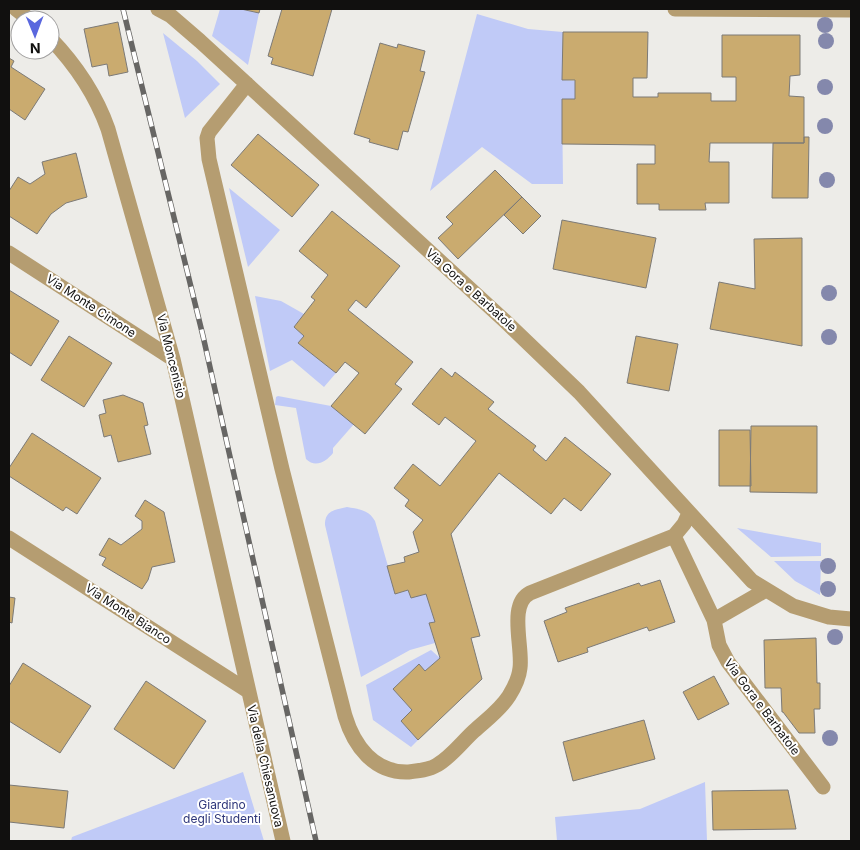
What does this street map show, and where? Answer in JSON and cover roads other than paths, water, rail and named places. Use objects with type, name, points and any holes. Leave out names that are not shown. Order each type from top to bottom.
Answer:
[{"type":"street","points":[[675,9],[851,10]]},
{"type":"street","name":"Via Gora e Barbatole","points":[[166,11],[519,334],[579,392],[741,571],[766,590],[793,606],[813,613],[851,619]]},
{"type":"street","name":"Via Moncenisio","points":[[60,51],[81,77],[102,112],[173,359],[248,691]]},
{"type":"street","points":[[247,84],[213,124],[207,138],[207,148],[282,469],[338,691],[348,727],[359,748],[372,761],[388,770],[399,772],[414,772],[437,765],[501,706],[512,690],[520,668],[518,611],[522,597],[674,536],[684,524],[688,513]]},
{"type":"street","name":"Via Monte Cimone","points":[[9,253],[173,359]]},
{"type":"street","name":"Via Gora e Barbatole","points":[[674,536],[714,620],[719,645],[728,662],[824,787]]},
{"type":"street","name":"Via Monte Bianco","points":[[9,538],[248,691]]},
{"type":"street","points":[[714,620],[766,590]]},
{"type":"street","name":"Via della Chiesanuova","points":[[248,691],[283,841]]},
{"type":"railway","points":[[123,9],[203,336],[316,841]]},
{"type":"park label","name":"Giardino degli Studenti","points":[[222,812]]}]
